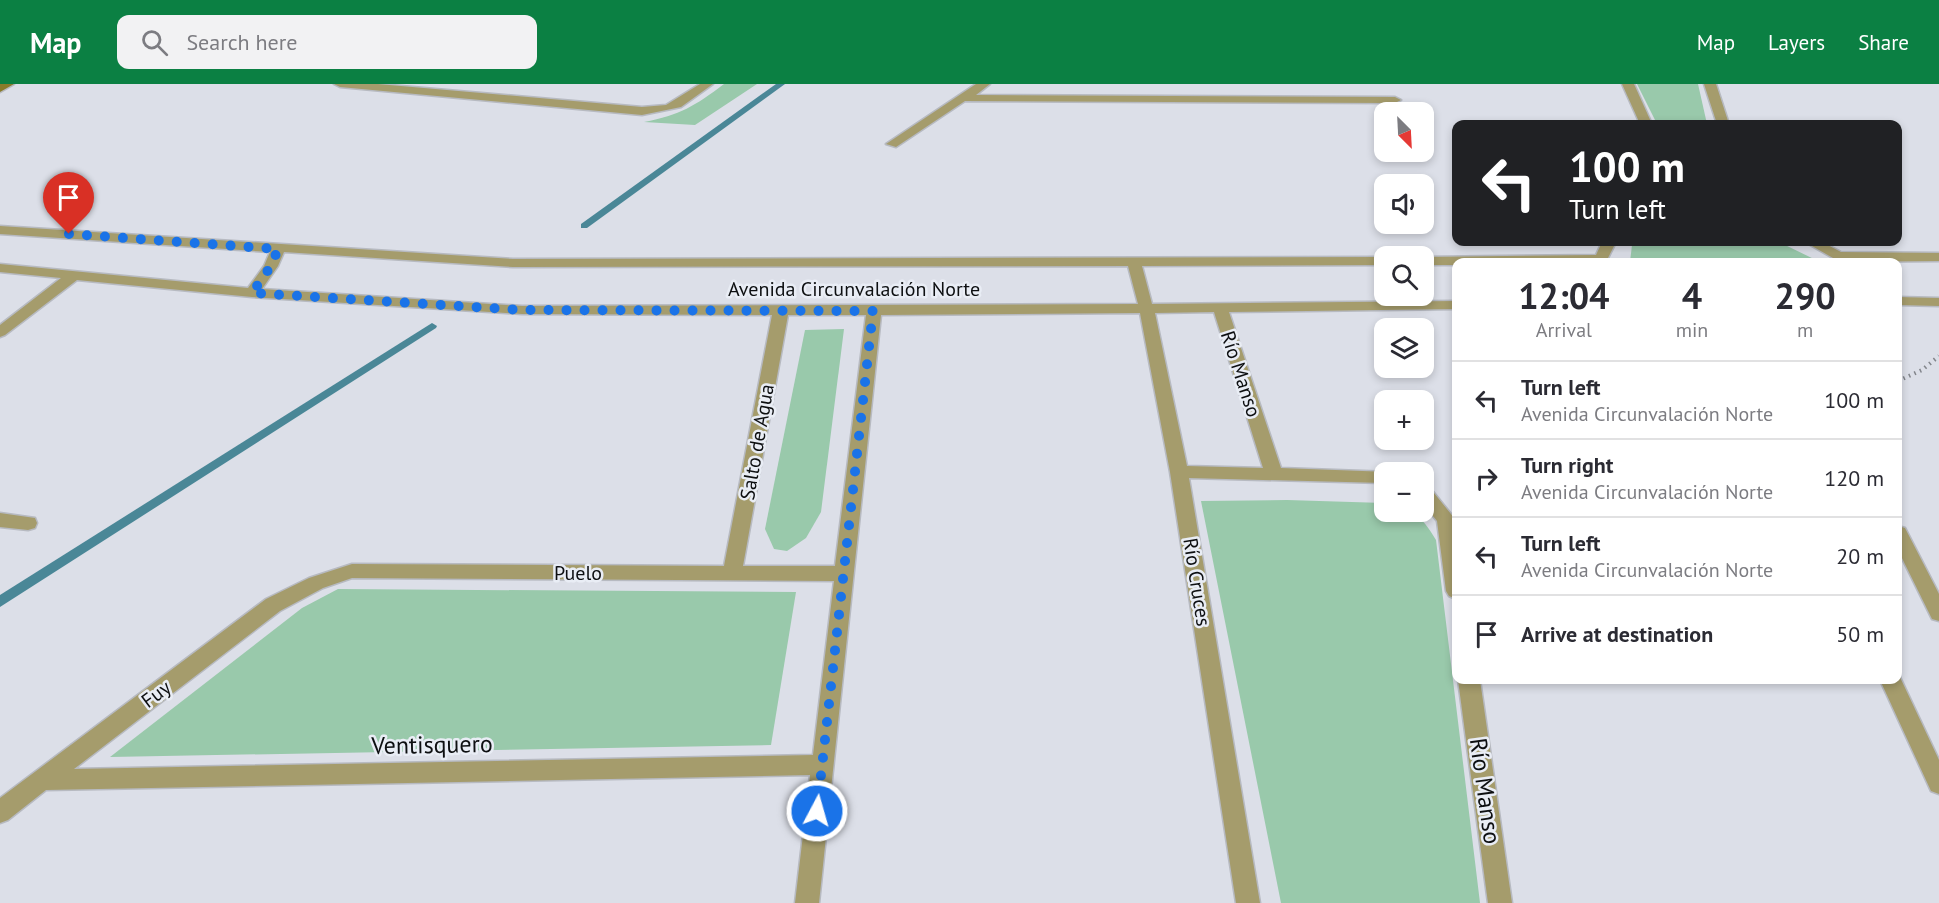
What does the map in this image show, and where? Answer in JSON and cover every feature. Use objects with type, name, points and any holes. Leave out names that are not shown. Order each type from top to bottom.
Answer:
[{"type":"street","points":[[0,88],[8,84]]},
{"type":"street","points":[[340,84],[433,94],[659,110],[667,110],[683,102],[707,84]]},
{"type":"street","points":[[433,94],[447,84]]},
{"type":"street","points":[[892,144],[966,98],[984,84]]},
{"type":"street","points":[[1144,84],[1149,100]]},
{"type":"street","points":[[1356,84],[1362,100]]},
{"type":"street","points":[[1628,84],[1644,120]]},
{"type":"street","points":[[1710,84],[1722,120]]},
{"type":"street","points":[[966,98],[1395,100]]},
{"type":"street","name":"Avenida Circunvalación Norte","points":[[0,230],[513,263],[1374,261]]},
{"type":"street","points":[[1820,246],[1844,258]]},
{"type":"street","points":[[252,293],[271,266],[278,249]]},
{"type":"street","points":[[1892,258],[1939,257]]},
{"type":"street","points":[[1434,261],[1452,261]]},
{"type":"street","name":"Río Cruces","points":[[1134,263],[1147,309],[1179,472],[1248,903]]},
{"type":"street","name":"Avenida Circunvalación Norte","points":[[0,268],[252,293],[522,310],[873,311],[1452,305]]},
{"type":"street","points":[[0,332],[74,275]]},
{"type":"street","points":[[1902,301],[1939,302]]},
{"type":"street","name":"Río Manso","points":[[1220,308],[1274,474]]},
{"type":"street","name":"Salto de Agua","points":[[732,574],[781,310]]},
{"type":"street","points":[[807,903],[873,311]]},
{"type":"street","points":[[1179,472],[1374,477]]},
{"type":"street","points":[[1434,505],[1446,519],[1452,562]]},
{"type":"street","points":[[0,520],[28,523]]},
{"type":"street","points":[[1902,541],[1939,613]]},
{"type":"street","name":"Puelo","points":[[316,583],[352,571],[843,574]]},
{"type":"street","name":"Fuy","points":[[0,812],[273,605],[316,583]]},
{"type":"street","name":"Río Manso","points":[[1470,684],[1500,903]]},
{"type":"street","points":[[1893,684],[1939,784]]},
{"type":"street","name":"Ventisquero","points":[[42,780],[822,765]]},
{"type":"path","points":[[1902,379],[1922,370],[1939,356]]},
{"type":"green space","points":[[724,84],[757,84],[695,125],[644,122],[687,109]]},
{"type":"green space","points":[[1637,84],[1698,84],[1706,120],[1655,120]]},
{"type":"green space","points":[[1632,246],[1787,246],[1812,258],[1630,258]]},
{"type":"green space","points":[[844,329],[821,512],[806,538],[787,551],[774,549],[765,529],[805,330]]},
{"type":"green space","points":[[1287,500],[1374,503],[1374,522],[1423,522],[1436,540],[1480,903],[1281,903],[1201,501]]},
{"type":"green space","points":[[338,589],[796,592],[771,745],[110,757],[302,608]]},
{"type":"waterway","points":[[584,226],[781,84]]},
{"type":"waterway","points":[[0,602],[432,326]]},
{"type":"route","points":[[69,234],[278,249],[271,266],[252,293],[522,310],[873,311],[817,811]]}]
